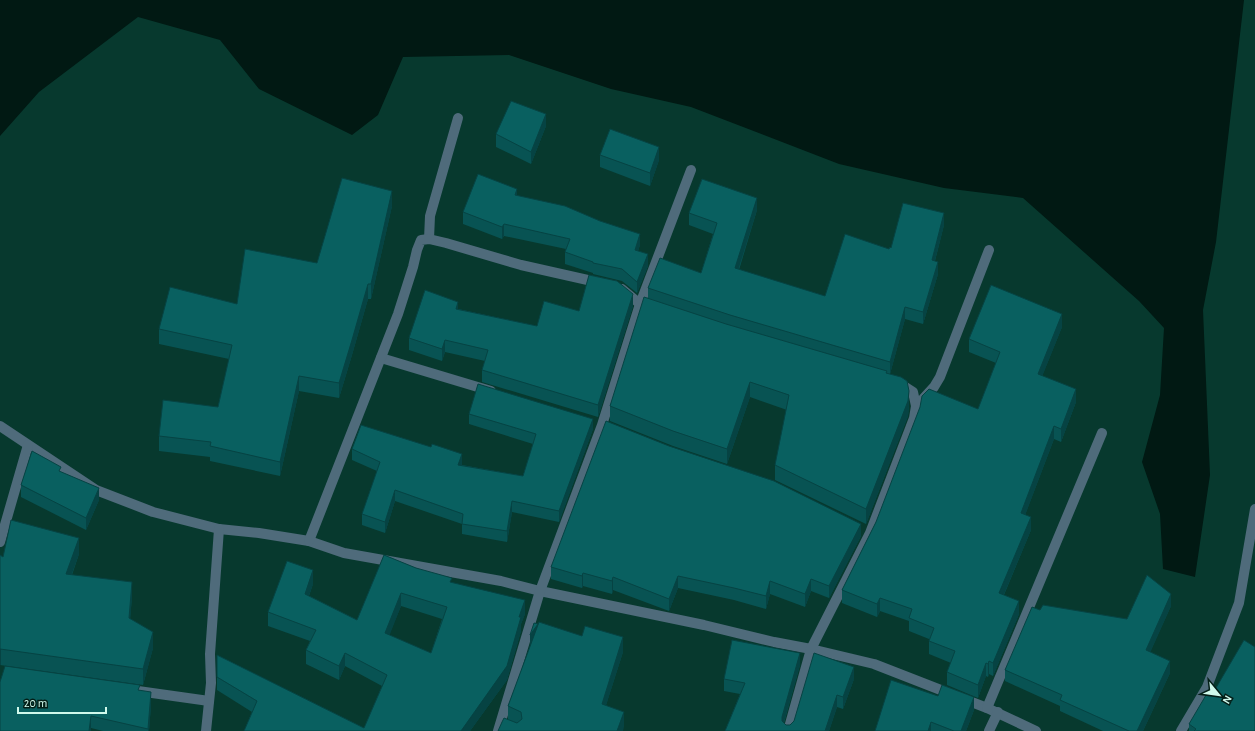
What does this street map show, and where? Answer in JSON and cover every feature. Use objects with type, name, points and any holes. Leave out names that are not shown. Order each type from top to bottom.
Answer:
[{"type":"street","points":[[429,239],[430,216],[458,118]]},
{"type":"street","points":[[511,729],[499,728],[540,591],[602,425],[640,304],[691,170]]},
{"type":"street","points":[[309,541],[382,358],[400,308],[421,240],[429,239],[446,243],[520,266],[620,287],[640,304],[662,311]]},
{"type":"street","points":[[916,406],[934,387],[940,377],[989,250]]},
{"type":"street","points":[[382,358],[503,395]]},
{"type":"street","points":[[788,731],[811,649],[867,532],[914,418],[916,406],[913,392],[898,383],[891,381]]},
{"type":"street","points":[[0,426],[96,490],[154,512],[219,528],[309,541],[344,553],[501,581],[540,591],[704,625],[874,664],[998,712],[1036,731]]},
{"type":"street","points":[[987,708],[1102,433]]},
{"type":"street","points":[[0,542],[28,445]]},
{"type":"street","points":[[1181,731],[1207,687],[1239,603],[1255,508]]},
{"type":"street","points":[[206,731],[213,656],[219,528]]},
{"type":"street","points":[[132,690],[209,701]]},
{"type":"street","points":[[988,731],[998,712]]},
{"type":"water","points":[[0,0],[1244,0],[1216,242],[1203,310],[1210,475],[1195,577],[1163,569],[1160,514],[1142,462],[1160,395],[1164,328],[1139,301],[1023,198],[944,188],[839,164],[691,107],[611,89],[509,55],[403,57],[378,115],[352,135],[259,89],[220,40],[138,17],[39,92],[0,136]]},
{"type":"building","points":[[511,101],[546,114],[531,152],[496,134]]},
{"type":"building","points":[[610,129],[659,147],[650,173],[600,155]]},
{"type":"building","points":[[478,174],[517,189],[515,195],[565,206],[600,221],[640,234],[635,250],[648,254],[637,282],[622,269],[593,263],[565,252],[570,239],[504,224],[502,227],[463,212]]},
{"type":"building","points":[[342,178],[392,191],[371,284],[368,284],[339,383],[299,376],[280,462],[210,446],[211,442],[159,436],[163,400],[218,407],[232,345],[159,329],[170,287],[237,304],[245,249],[317,263]]},
{"type":"building","points":[[702,179],[757,198],[735,268],[825,296],[845,234],[889,249],[890,247],[891,248],[903,203],[944,213],[932,260],[938,262],[923,312],[905,307],[890,362],[730,315],[648,288],[660,258],[701,273],[717,223],[689,213]]},
{"type":"building","points":[[589,275],[617,281],[633,294],[598,405],[482,370],[488,350],[445,340],[442,349],[409,338],[425,290],[458,302],[456,309],[537,326],[544,301],[579,311]]},
{"type":"building","points":[[991,285],[1062,314],[1038,374],[1076,389],[1061,429],[1054,426],[1021,513],[1031,517],[999,593],[1019,601],[993,663],[989,661],[988,664],[986,663],[978,685],[947,672],[955,651],[929,641],[934,628],[909,618],[912,609],[880,598],[877,604],[842,590],[876,522],[920,407],[922,396],[929,389],[978,409],[1000,352],[969,339]]},
{"type":"building","points":[[644,297],[726,324],[887,371],[886,373],[901,377],[907,381],[909,391],[908,401],[866,509],[775,465],[789,395],[750,382],[727,449],[673,431],[610,406]]},
{"type":"building","points":[[478,384],[593,419],[559,511],[512,501],[507,531],[462,524],[463,514],[395,490],[385,522],[362,514],[380,462],[352,449],[361,425],[431,447],[432,444],[462,454],[458,465],[523,476],[536,434],[469,414]]},
{"type":"building","points":[[606,421],[669,446],[774,481],[861,524],[829,586],[811,579],[805,594],[770,581],[766,596],[678,576],[669,599],[613,577],[612,581],[583,573],[582,576],[551,567]]},
{"type":"building","points":[[32,451],[61,467],[59,471],[99,488],[86,518],[21,485]]},
{"type":"building","points":[[11,520],[79,538],[66,574],[132,582],[129,618],[153,632],[143,669],[0,649],[0,555],[3,557]]},
{"type":"building","points":[[384,555],[416,568],[452,578],[450,582],[525,600],[519,617],[521,617],[507,666],[461,731],[244,731],[257,701],[217,677],[217,655],[364,728],[387,675],[345,653],[339,666],[306,650],[316,630],[268,612],[287,561],[313,570],[305,594],[357,620]],"holes":[[[401,593],[447,607],[431,653],[385,633]]]},
{"type":"building","points":[[1147,575],[1171,594],[1146,650],[1170,661],[1137,731],[1129,731],[1060,700],[1062,695],[1005,670],[1032,607],[1040,610],[1043,605],[1127,619]]},
{"type":"building","points":[[539,622],[582,636],[585,626],[623,637],[602,704],[624,712],[617,731],[498,731],[504,718],[517,723],[522,719],[521,712],[508,706]]},
{"type":"building","points":[[534,623],[538,624],[530,635]]},
{"type":"building","points":[[732,640],[800,653],[782,717],[782,721],[786,725],[790,725],[794,721],[814,653],[854,667],[843,697],[837,695],[825,731],[725,731],[745,683],[724,679]]},
{"type":"building","points":[[1244,640],[1255,647],[1255,731],[1194,731],[1196,729],[1189,724],[1209,690],[1213,693]]},
{"type":"building","points":[[5,666],[140,685],[138,690],[151,692],[148,729],[91,716],[89,731],[0,731],[0,682]]},
{"type":"building","points":[[891,680],[938,696],[942,685],[974,697],[961,731],[954,731],[931,722],[928,731],[875,731]]}]
